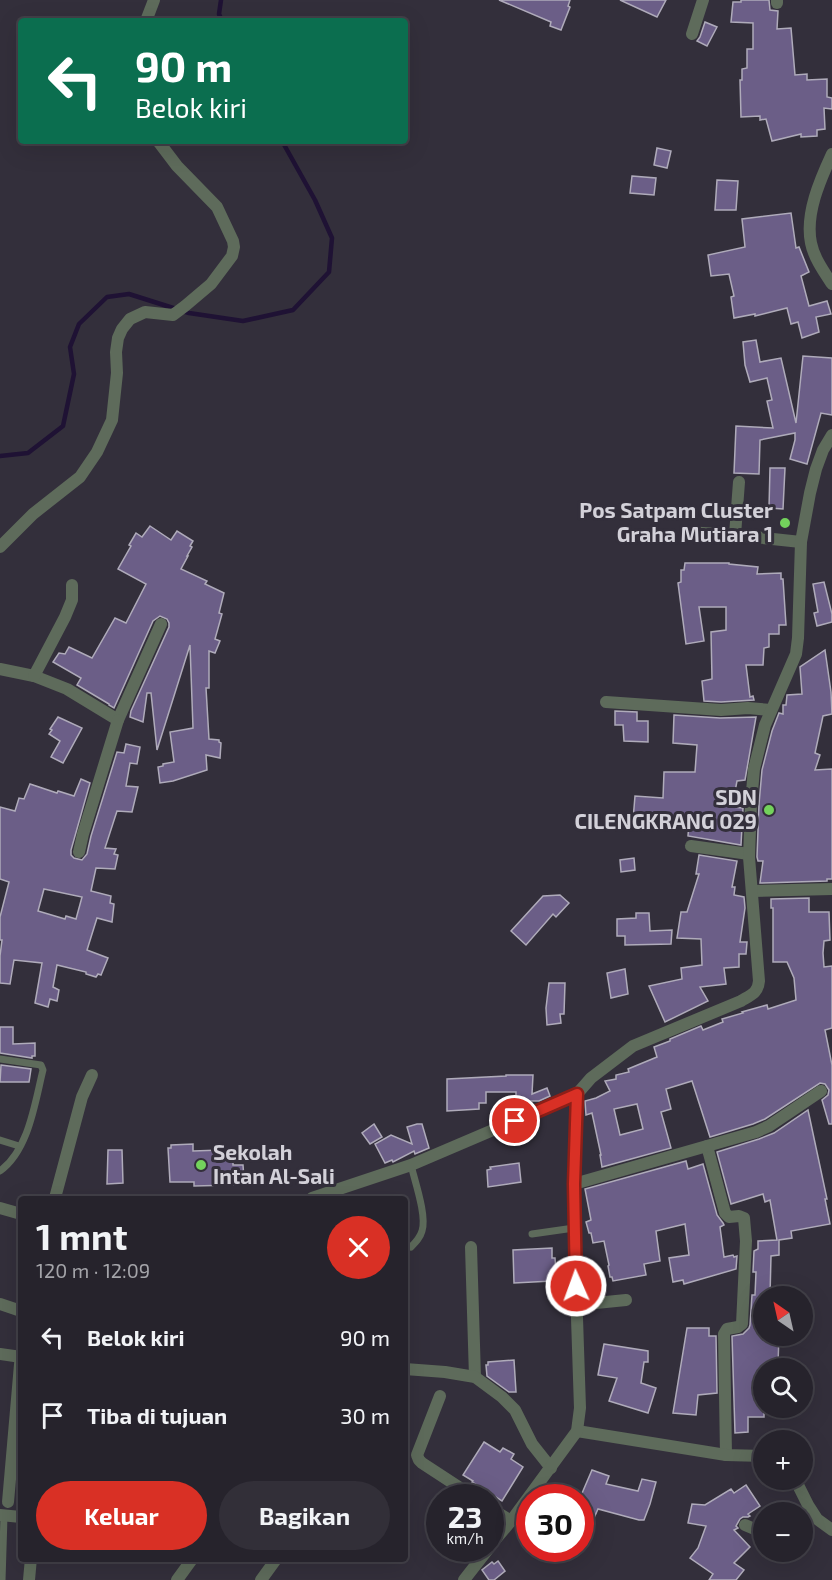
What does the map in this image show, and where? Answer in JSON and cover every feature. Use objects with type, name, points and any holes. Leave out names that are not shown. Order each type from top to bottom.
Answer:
[{"type":"street","points":[[148,18],[154,0]]},
{"type":"street","points":[[692,34],[703,0]]},
{"type":"street","points":[[0,547],[33,514],[80,477],[97,452],[112,420],[117,373],[116,352],[122,329],[130,319],[145,312],[173,315],[211,284],[232,256],[233,240],[217,207],[177,166],[160,144]]},
{"type":"street","points":[[832,154],[818,189],[810,223],[810,243],[832,284]]},
{"type":"street","points":[[318,1196],[411,1165],[577,1094],[591,1078],[633,1046],[741,1001],[757,991],[759,981],[750,854],[754,769],[765,725],[796,654],[801,542],[816,469],[832,435]]},
{"type":"street","points":[[735,535],[739,482]]},
{"type":"street","points":[[686,532],[801,542]]},
{"type":"street","points":[[34,676],[65,617],[72,600],[72,585]]},
{"type":"street","points":[[79,852],[118,720],[161,624]]},
{"type":"street","points":[[0,669],[34,676],[67,689],[118,720]]},
{"type":"street","points":[[606,702],[721,710],[748,708],[771,710]]},
{"type":"street","points":[[691,846],[750,854]]},
{"type":"street","points":[[752,891],[832,889]]},
{"type":"street","points":[[56,1196],[80,1107],[92,1075]]},
{"type":"street","points":[[574,1184],[756,1132],[769,1126],[820,1091]]},
{"type":"street","points":[[504,1530],[577,1431],[580,1408],[574,1184],[577,1094]]},
{"type":"street","points":[[708,1146],[725,1213],[729,1217],[744,1218],[747,1241],[742,1324],[739,1327],[727,1329],[724,1334],[726,1455]]},
{"type":"street","points":[[0,1208],[18,1213]]},
{"type":"street","points":[[471,1247],[475,1377]]},
{"type":"street","points":[[576,1305],[626,1300]]},
{"type":"street","points":[[0,1304],[18,1310]]},
{"type":"street","points":[[0,1354],[18,1355]]},
{"type":"street","points":[[408,1369],[475,1377],[502,1396],[515,1410],[532,1444],[551,1468]]},
{"type":"street","points":[[8,1502],[18,1389]]},
{"type":"street","points":[[440,1395],[417,1458],[454,1484]]},
{"type":"street","points":[[577,1431],[726,1455],[753,1456]]},
{"type":"street","points":[[2,1516],[18,1517]]},
{"type":"street","points":[[813,1516],[832,1530]]},
{"type":"street","points":[[504,1517],[511,1521]]},
{"type":"street","points":[[745,1526],[753,1529]]},
{"type":"street","points":[[29,1580],[31,1562]]},
{"type":"street","points":[[177,1580],[190,1562]]},
{"type":"street","points":[[261,1580],[273,1562]]},
{"type":"street","points":[[464,1580],[478,1562]]},
{"type":"lane","points":[[0,1059],[41,1065],[43,1070],[30,1126],[10,1161],[0,1171]]},
{"type":"lane","points":[[0,1140],[19,1146]]},
{"type":"lane","points":[[411,1165],[422,1209],[423,1229],[418,1240],[411,1246]]},
{"type":"lane","points":[[532,1234],[574,1228]]},
{"type":"lane","points":[[2,1516],[2,1580]]},
{"type":"building","points":[[499,0],[570,0],[568,6],[570,7],[561,30],[550,26],[551,22]]},
{"type":"building","points":[[620,0],[666,0],[657,17]]},
{"type":"building","points":[[741,0],[769,0],[770,10],[778,11],[777,29],[791,28],[795,75],[807,74],[807,80],[827,79],[827,97],[832,98],[832,109],[824,108],[825,129],[817,130],[817,136],[801,137],[801,134],[772,141],[766,119],[760,120],[760,116],[741,117],[740,80],[742,80],[742,69],[747,68],[747,49],[753,49],[753,23],[731,22],[733,2],[741,2]]},
{"type":"building","points":[[705,22],[717,27],[707,46],[697,41]]},
{"type":"building","points":[[657,148],[671,151],[667,168],[654,165]]},
{"type":"building","points":[[632,176],[656,178],[654,195],[630,193]]},
{"type":"building","points":[[717,180],[738,181],[736,210],[715,210]]},
{"type":"building","points":[[791,213],[796,248],[799,247],[809,272],[801,276],[809,306],[827,301],[831,314],[816,317],[819,332],[802,338],[798,322],[791,324],[787,308],[755,316],[755,314],[734,318],[731,297],[734,296],[729,274],[711,276],[708,255],[745,247],[742,219]]},
{"type":"building","points":[[756,340],[760,362],[781,358],[796,423],[803,356],[832,358],[832,415],[821,413],[807,464],[790,459],[795,433],[760,440],[759,474],[734,473],[736,426],[773,428],[767,401],[772,400],[767,378],[750,382],[745,365],[743,342]]},
{"type":"building","points":[[770,468],[785,468],[783,509],[769,508]]},
{"type":"building","points":[[150,526],[171,540],[177,531],[193,541],[181,569],[207,581],[205,584],[224,593],[219,613],[222,614],[215,639],[220,641],[215,653],[209,651],[209,688],[206,688],[209,739],[219,740],[221,743],[220,758],[206,755],[207,770],[160,783],[158,767],[174,762],[170,732],[193,728],[190,645],[157,750],[151,693],[147,693],[143,722],[130,717],[169,627],[167,619],[160,616],[153,621],[114,708],[77,685],[81,678],[53,662],[59,653],[65,654],[69,647],[92,658],[115,618],[126,623],[146,584],[118,569],[136,533],[142,537]]},
{"type":"building","points":[[685,563],[729,563],[758,567],[757,574],[781,573],[786,625],[779,625],[779,634],[769,634],[769,647],[764,648],[763,665],[746,665],[750,697],[753,696],[754,700],[704,701],[702,681],[712,679],[711,632],[726,630],[726,607],[699,607],[704,641],[686,644],[678,583],[681,582],[681,570],[684,570]]},
{"type":"building","points":[[824,582],[832,622],[817,626],[814,613],[818,612],[813,584]]},
{"type":"building","points":[[825,650],[832,714],[823,716],[815,753],[820,755],[815,770],[832,769],[832,879],[760,883],[763,861],[758,861],[757,857],[759,804],[762,770],[772,731],[779,713],[783,714],[783,705],[786,705],[787,695],[802,694],[800,667]]},
{"type":"building","points":[[615,711],[637,712],[637,721],[648,721],[648,742],[624,741],[623,725],[615,725]]},
{"type":"building","points":[[674,715],[720,718],[756,717],[745,780],[737,781],[732,807],[743,808],[741,845],[688,836],[689,823],[633,820],[635,796],[663,798],[664,772],[695,772],[697,745],[673,743]]},
{"type":"building","points":[[58,717],[82,728],[63,763],[51,757],[60,741],[49,734]]},
{"type":"building","points":[[126,744],[140,747],[137,764],[130,763],[126,786],[138,787],[132,812],[117,811],[105,848],[116,849],[114,854],[118,855],[115,869],[96,868],[91,891],[111,896],[110,903],[114,904],[112,922],[97,918],[87,950],[108,958],[101,975],[98,974],[96,977],[86,972],[57,965],[53,987],[59,990],[57,1001],[50,999],[48,1007],[35,1003],[42,963],[14,960],[10,984],[0,983],[2,940],[0,940],[0,917],[9,882],[0,879],[0,807],[15,811],[19,798],[24,799],[30,784],[74,796],[81,779],[90,783],[71,850],[74,858],[82,860],[87,854],[117,752],[124,753]],"holes":[[[44,889],[82,897],[76,919],[66,916],[65,919],[38,911]]]},
{"type":"building","points":[[699,855],[737,861],[732,887],[735,887],[734,895],[744,897],[745,908],[740,942],[747,942],[746,954],[739,954],[739,967],[724,968],[726,984],[700,987],[708,1001],[665,1022],[649,986],[682,979],[681,968],[702,965],[701,939],[677,938],[681,912],[687,912],[699,874],[696,874]]},
{"type":"building","points":[[634,858],[635,870],[621,872],[620,860]]},
{"type":"building","points":[[560,895],[569,903],[556,917],[553,914],[526,945],[511,931],[543,896]]},
{"type":"building","points":[[809,898],[809,912],[829,912],[830,940],[824,941],[823,953],[824,967],[832,966],[832,1028],[825,1030],[832,1065],[832,1124],[829,1124],[822,1100],[828,1095],[829,1090],[825,1084],[820,1083],[765,1119],[710,1137],[692,1081],[666,1089],[671,1109],[661,1112],[671,1148],[602,1167],[592,1113],[586,1115],[585,1101],[610,1091],[605,1081],[616,1079],[616,1075],[629,1072],[628,1069],[657,1057],[654,1047],[670,1039],[701,1026],[703,1030],[723,1022],[722,1019],[742,1012],[767,1005],[768,1009],[796,1000],[794,978],[787,962],[773,962],[771,899]],"holes":[[[637,1104],[643,1129],[620,1135],[614,1109]]]},
{"type":"building","points":[[636,913],[649,913],[650,931],[672,930],[671,944],[625,945],[625,936],[617,936],[617,919],[636,918]]},
{"type":"building","points":[[625,969],[628,994],[611,998],[607,973]]},
{"type":"building","points":[[549,983],[565,983],[564,1014],[560,1014],[561,1023],[547,1025],[546,1008]]},
{"type":"building","points":[[0,1027],[13,1027],[13,1044],[35,1043],[35,1056],[32,1058],[0,1053]]},
{"type":"building","points":[[1,1065],[31,1069],[29,1082],[0,1082]]},
{"type":"building","points":[[533,1075],[532,1094],[547,1088],[550,1096],[539,1101],[516,1101],[516,1092],[486,1092],[486,1103],[479,1103],[479,1109],[447,1111],[447,1079]]},
{"type":"building","points":[[808,1110],[830,1224],[791,1231],[792,1238],[779,1240],[779,1255],[771,1256],[770,1286],[755,1286],[756,1272],[753,1272],[754,1251],[758,1249],[758,1241],[777,1240],[770,1200],[765,1202],[763,1194],[731,1204],[717,1152],[774,1133]]},
{"type":"building","points":[[374,1124],[382,1137],[370,1144],[362,1133]]},
{"type":"building","points":[[422,1124],[429,1148],[415,1154],[414,1151],[393,1162],[392,1160],[385,1163],[375,1144],[391,1135],[412,1144],[407,1127]]},
{"type":"building","name":"Sekolah Intan Al-Sali","points":[[193,1144],[193,1151],[221,1150],[221,1156],[233,1156],[233,1165],[243,1165],[244,1179],[234,1179],[234,1185],[194,1186],[194,1182],[170,1182],[168,1148],[171,1148],[171,1145]]},
{"type":"building","points":[[108,1150],[122,1150],[123,1183],[107,1184]]},
{"type":"building","points":[[686,1161],[688,1169],[703,1164],[717,1215],[724,1225],[720,1227],[724,1257],[737,1256],[736,1269],[684,1284],[683,1280],[673,1282],[669,1258],[689,1255],[685,1224],[656,1231],[660,1261],[644,1264],[646,1275],[613,1281],[610,1277],[604,1241],[593,1243],[591,1233],[589,1233],[586,1222],[591,1220],[585,1189]]},
{"type":"building","points":[[519,1163],[521,1182],[488,1187],[487,1170],[491,1169],[490,1167]]},
{"type":"building","points":[[552,1248],[556,1272],[552,1272],[552,1281],[514,1283],[513,1250]]},
{"type":"building","points":[[752,1295],[753,1346],[779,1346],[778,1358],[753,1358],[753,1417],[748,1417],[748,1432],[735,1433],[732,1336],[743,1334],[749,1328]]},
{"type":"building","points":[[687,1328],[709,1328],[709,1336],[716,1336],[717,1393],[698,1395],[696,1415],[673,1413]]},
{"type":"building","points":[[604,1344],[648,1351],[648,1362],[644,1362],[641,1383],[656,1388],[648,1413],[609,1401],[617,1378],[598,1375]]},
{"type":"building","points":[[514,1360],[516,1392],[509,1392],[487,1376],[486,1365],[488,1362]]},
{"type":"building","points":[[484,1442],[500,1452],[503,1448],[514,1454],[511,1459],[523,1467],[504,1498],[504,1484],[475,1484],[463,1475]]},
{"type":"building","points":[[592,1470],[609,1476],[606,1484],[638,1491],[642,1479],[656,1482],[644,1520],[598,1509],[594,1518],[594,1484],[586,1484]]},
{"type":"building","points":[[746,1485],[757,1502],[753,1502],[753,1511],[748,1514],[750,1516],[740,1519],[736,1526],[738,1528],[734,1530],[750,1547],[734,1563],[744,1570],[736,1580],[709,1580],[713,1574],[690,1558],[698,1548],[706,1526],[688,1523],[692,1504],[705,1505],[731,1489],[734,1493]]},
{"type":"building","points":[[492,1562],[494,1564],[499,1562],[505,1571],[494,1580],[489,1580],[482,1570]]},
{"type":"waterway","points":[[221,0],[221,18]]},
{"type":"waterway","points":[[0,456],[28,453],[63,426],[74,374],[70,347],[79,324],[107,297],[129,294],[189,313],[243,321],[293,310],[329,272],[332,238],[315,200],[284,144]]},
{"type":"place","name":"Pos Satpam Cluster Graha Mutiara 1","points":[[785,523]]},
{"type":"place","name":"SDN CILENGKRANG 029","points":[[769,810]]},
{"type":"place","name":"Sekolah Intan Al-Sali","points":[[201,1165]]},
{"type":"route","points":[[515,1121],[577,1094],[574,1184],[576,1286]]}]
